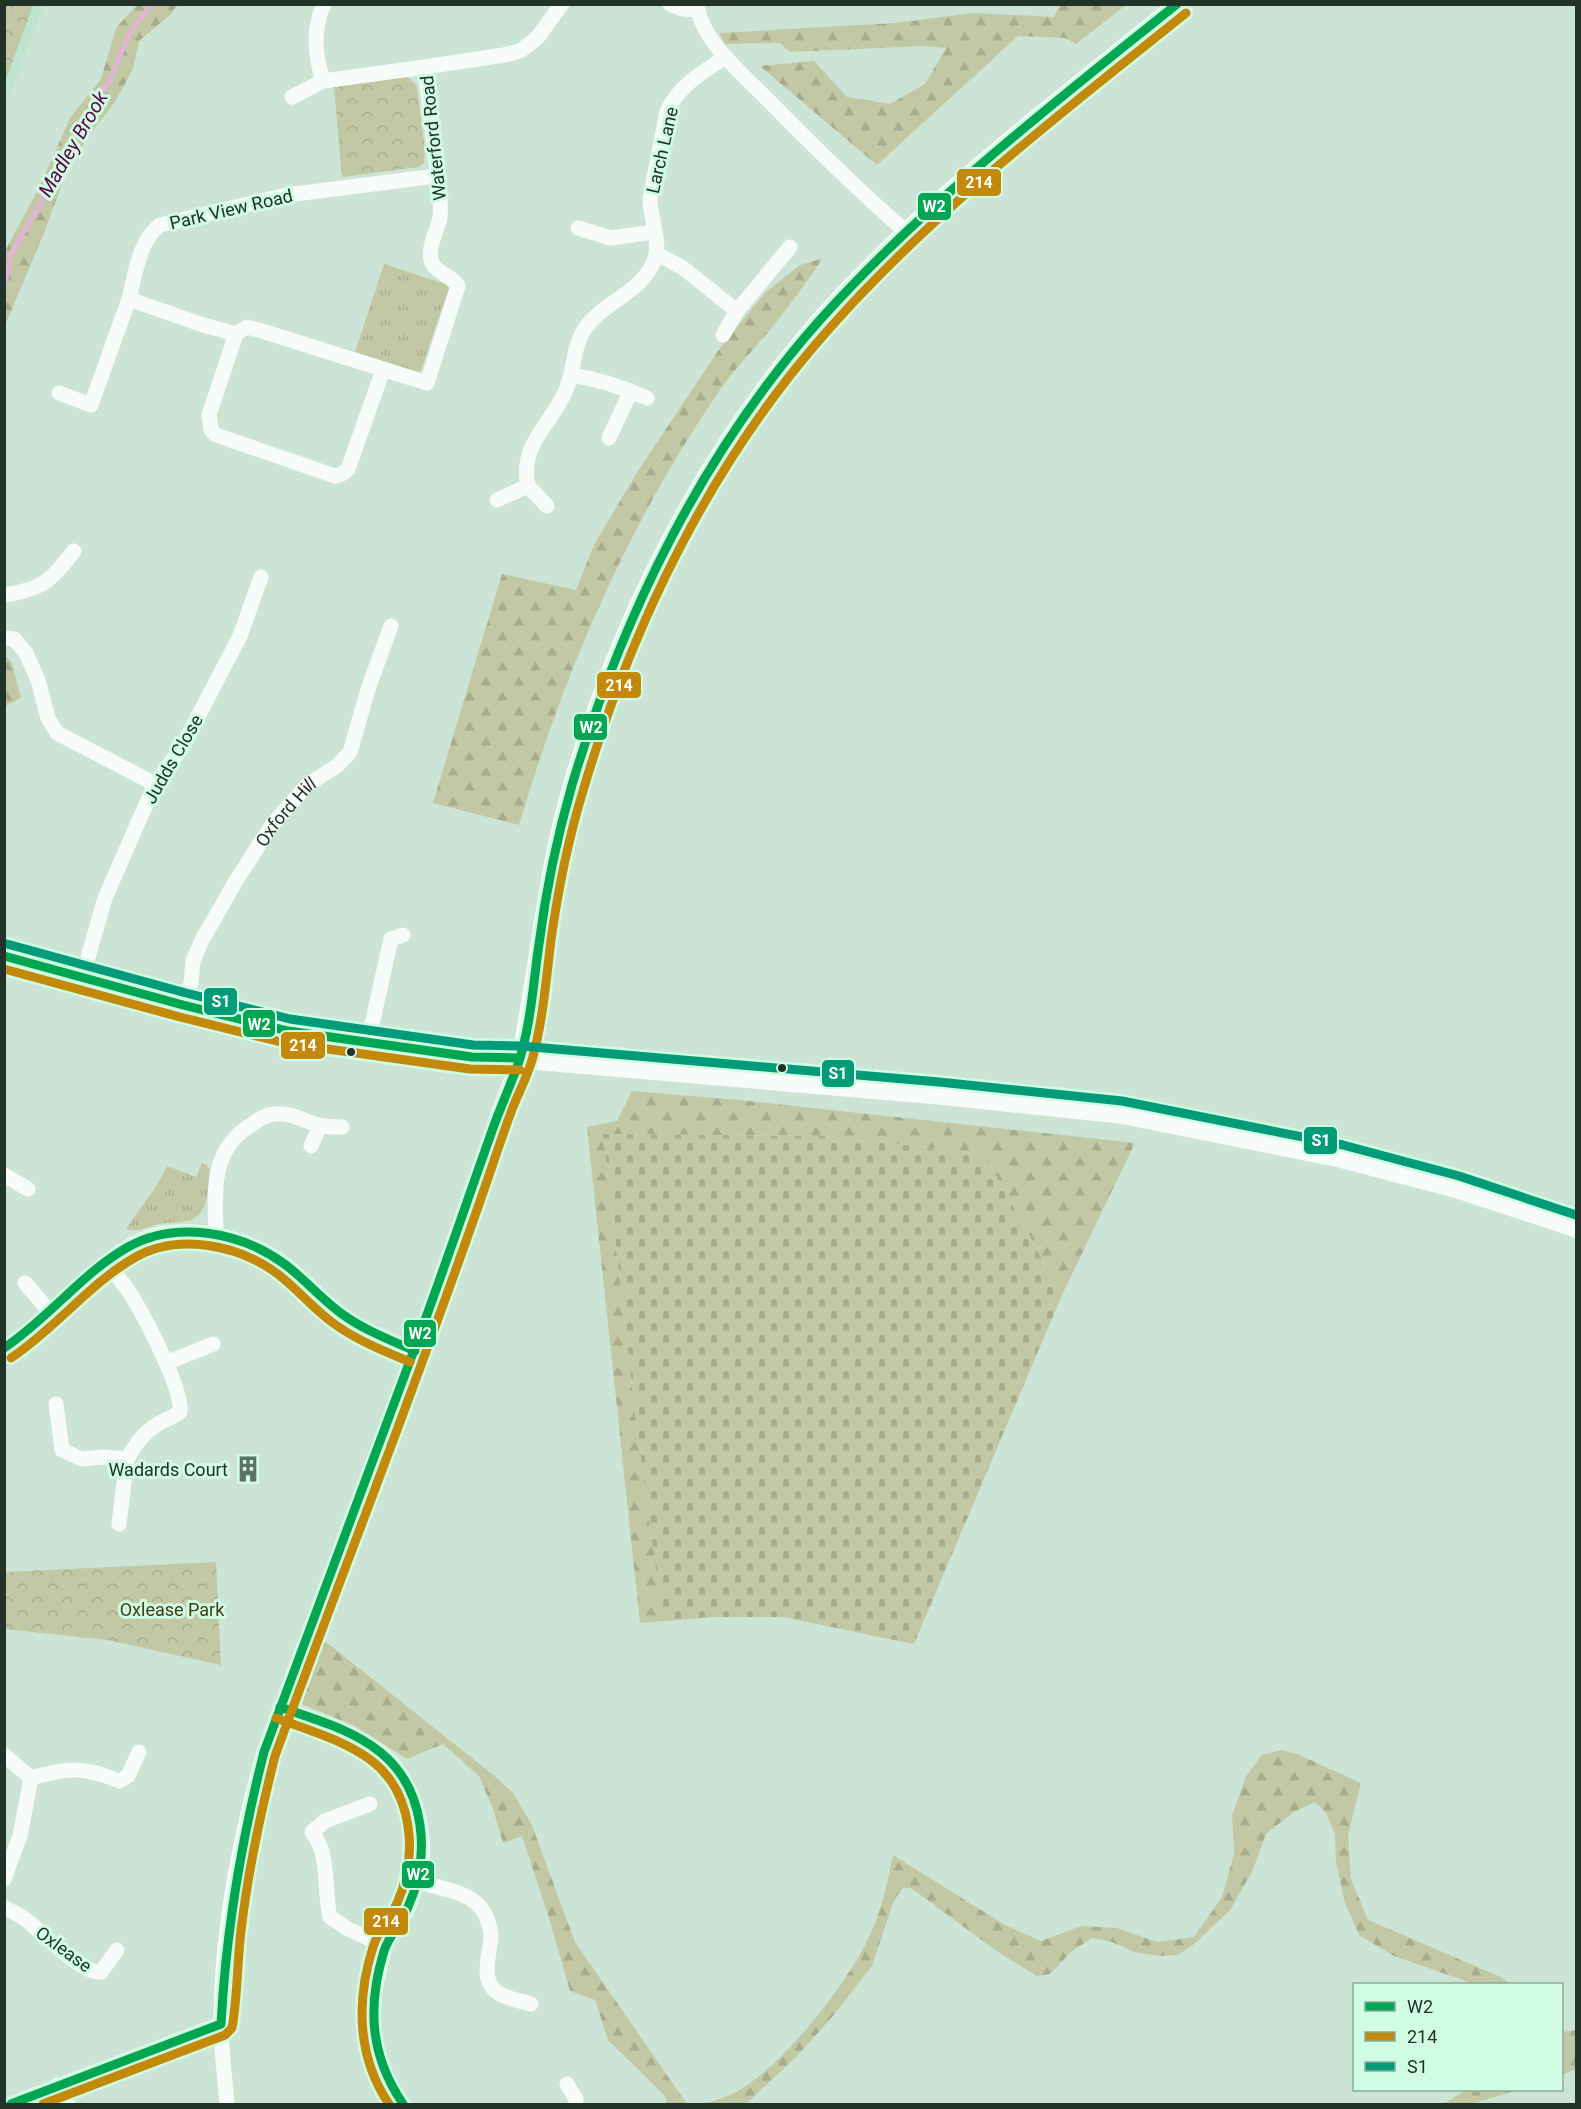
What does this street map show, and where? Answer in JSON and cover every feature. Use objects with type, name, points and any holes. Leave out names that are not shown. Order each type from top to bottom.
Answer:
[{"type":"main road","points":[[4,956],[288,1031],[472,1057],[520,1058],[938,1094],[1120,1113],[1340,1157],[1455,1187],[1576,1227]]},
{"type":"street","points":[[323,81],[315,45],[316,27],[324,4]]},
{"type":"street","name":"Waterford Road","points":[[383,370],[427,383],[458,286],[454,280],[435,268],[432,262],[432,241],[440,218],[440,197],[425,67],[520,51],[537,38],[562,4]]},
{"type":"street","points":[[670,4],[683,9],[698,7],[706,30],[726,57],[802,135],[906,232]]},
{"type":"street","points":[[227,2104],[221,2024],[224,1961],[237,1862],[253,1790],[280,1707],[414,1351],[520,1058],[529,1015],[545,901],[560,825],[583,746],[639,603],[688,509],[760,397],[822,318],[866,270],[980,164],[1178,4]]},
{"type":"street","name":"Larch Lane","points":[[657,254],[650,199],[667,111],[672,100],[688,82],[726,57]]},
{"type":"street","points":[[292,97],[323,81],[425,67]]},
{"type":"street","name":"Park View Road","points":[[59,393],[97,407],[146,244],[153,230],[160,225],[287,195],[436,176]]},
{"type":"street","points":[[578,228],[611,238],[654,232]]},
{"type":"street","points":[[723,335],[737,311],[790,247]]},
{"type":"street","points":[[547,506],[528,486],[525,474],[527,460],[541,428],[560,403],[571,375],[575,352],[585,328],[626,296],[641,281],[653,265],[657,254],[683,268],[737,311]]},
{"type":"street","points":[[129,299],[236,334]]},
{"type":"street","points":[[247,327],[383,370],[348,469],[342,474],[335,476],[216,435],[211,430],[209,415],[236,334],[247,327]]},
{"type":"street","points":[[571,375],[593,378],[646,398]]},
{"type":"street","points":[[609,438],[631,391]]},
{"type":"street","points":[[497,500],[528,486]]},
{"type":"street","points":[[4,595],[27,592],[52,579],[74,551]]},
{"type":"street","name":"Judds Close","points":[[82,978],[105,898],[155,784],[181,749],[240,636],[261,577]]},
{"type":"street","name":"Oxford Hill","points":[[183,1005],[191,983],[193,961],[202,940],[237,879],[272,825],[308,784],[337,766],[350,752],[369,686],[391,626]]},
{"type":"street","points":[[4,638],[14,639],[26,653],[38,680],[48,718],[57,733],[155,784]]},
{"type":"street","points":[[368,1042],[391,939],[403,935]]},
{"type":"street","points":[[216,1235],[215,1206],[220,1159],[232,1138],[256,1121],[273,1114],[291,1115],[321,1126],[342,1127]]},
{"type":"street","points":[[311,1146],[321,1126]]},
{"type":"street","points":[[4,1175],[28,1189]]},
{"type":"street","points":[[4,1348],[126,1248],[144,1238],[162,1233],[188,1232],[237,1240],[276,1258],[321,1299],[344,1316],[414,1351]]},
{"type":"street","points":[[107,1263],[132,1296],[166,1363],[181,1405],[180,1412],[173,1418],[155,1425],[138,1440],[128,1459],[119,1524]]},
{"type":"street","points":[[25,1282],[50,1312]]},
{"type":"street","points":[[166,1363],[213,1344]]},
{"type":"street","points":[[56,1404],[62,1450],[82,1459],[103,1457],[128,1459]]},
{"type":"street","points":[[280,1707],[348,1735],[377,1750],[390,1760],[402,1776],[415,1802],[421,1853],[418,1881],[405,1913],[386,1946],[374,1995],[375,2045],[386,2078],[403,2104]]},
{"type":"street","points":[[31,1778],[56,1771],[79,1769],[99,1772],[119,1781],[128,1776],[139,1752]]},
{"type":"street","points":[[4,1755],[31,1778]]},
{"type":"street","points":[[4,1879],[20,1836],[31,1778]]},
{"type":"street","points":[[369,1804],[325,1821],[312,1832],[319,1841],[325,1862],[327,1905],[330,1917],[348,1929],[386,1946]]},
{"type":"street","points":[[418,1881],[464,1894],[481,1908],[491,1932],[486,1961],[487,1975],[493,1987],[502,1996],[531,2004]]},
{"type":"street","name":"Oxlease","points":[[4,1907],[27,1921],[60,1950],[91,1971],[101,1972],[117,1950]]},
{"type":"street","points":[[11,2104],[221,2024]]},
{"type":"street","points":[[567,2084],[576,2099],[576,2104]]},
{"type":"street","points":[[58,2085],[68,2104]]},
{"type":"shaded area","points":[[5,5],[44,5],[5,107]]},
{"type":"green space","points":[[4,5],[33,5],[5,82]]},
{"type":"green space","points":[[137,5],[177,5],[171,14],[139,41],[133,69],[115,102],[89,135],[65,175],[46,228],[5,326],[5,251],[39,188],[70,118],[101,79],[116,28]]},
{"type":"green space","points":[[1060,5],[1126,5],[1076,44],[1065,38],[1018,36],[877,165],[760,66],[814,61],[847,97],[890,104],[925,84],[946,48],[924,46],[790,52],[780,43],[725,44],[719,33],[895,23],[974,13],[1054,17]]},
{"type":"green space","points":[[405,77],[417,86],[425,150],[424,162],[419,167],[342,177],[334,87]]},
{"type":"green space","points":[[823,258],[769,331],[725,383],[691,434],[631,541],[604,596],[557,709],[519,825],[433,803],[502,574],[576,590],[594,545],[636,474],[722,345],[765,293],[800,265]]},
{"type":"green space","points":[[384,264],[445,284],[449,288],[421,370],[418,372],[355,352]]},
{"type":"green space","points":[[5,655],[12,663],[21,698],[5,706]]},
{"type":"green space","points":[[632,1091],[739,1100],[1135,1143],[1062,1295],[984,1154],[824,1136],[603,1134],[638,1437],[661,1602],[784,1601],[914,1644],[784,1617],[713,1617],[640,1623],[587,1127],[617,1121]]},
{"type":"green space","points":[[603,1134],[824,1136],[984,1154],[1062,1295],[914,1644],[784,1617],[713,1617],[663,1621],[638,1437]]},
{"type":"green space","points":[[202,1163],[208,1167],[209,1175],[207,1198],[199,1215],[187,1221],[162,1223],[138,1230],[126,1229],[167,1166],[196,1177]]},
{"type":"green space","name":"Oxlease Park","points":[[216,1562],[221,1665],[107,1640],[5,1629],[5,1572]]},
{"type":"green space","points":[[317,1637],[491,1773],[513,1793],[531,1823],[575,1942],[687,2104],[667,2104],[665,2096],[608,2040],[595,2000],[570,1991],[522,1836],[503,1843],[493,1809],[479,1776],[443,1744],[407,1759],[353,1725],[299,1703]]},
{"type":"green space","points":[[1281,1750],[1297,1754],[1361,1783],[1348,1835],[1351,1879],[1368,1920],[1501,1977],[1509,1983],[1471,1983],[1394,1956],[1359,1935],[1345,1903],[1336,1862],[1335,1834],[1326,1813],[1315,1802],[1294,1812],[1266,1834],[1252,1872],[1230,1910],[1193,1945],[1178,1955],[1159,1956],[1134,1952],[1112,1942],[1092,1938],[1072,1951],[1050,1974],[1037,1976],[998,1952],[911,1888],[903,1888],[894,1900],[872,1966],[833,2016],[797,2056],[746,2104],[704,2104],[726,2097],[756,2079],[792,2045],[827,2003],[855,1962],[876,1922],[893,1855],[1005,1925],[1041,1941],[1081,1926],[1117,1928],[1157,1942],[1194,1937],[1222,1897],[1234,1854],[1232,1816],[1246,1776],[1262,1755]]},
{"type":"green space","points":[[1576,2030],[1576,2069],[1563,2075],[1563,2032]]},
{"type":"green space","points":[[1464,2091],[1514,2091],[1472,2104],[1444,2104]]},
{"type":"waterway","name":"Madley Brook","points":[[4,289],[11,254],[49,188],[82,122],[110,80],[129,34],[152,4]]},
{"type":"transit line","name":"W2","points":[[11,2104],[221,2024],[223,1989],[236,1887],[248,1819],[264,1752],[518,1064],[529,1020],[549,884],[572,785],[615,660],[670,540],[738,426],[777,372],[819,321],[860,277],[992,155],[1177,4]]},
{"type":"transit line","name":"214","points":[[43,2104],[225,2035],[232,2028],[240,1936],[248,1881],[275,1756],[435,1328],[509,1117],[530,1066],[542,1015],[560,884],[578,809],[603,729],[626,667],[680,546],[748,433],[787,380],[869,285],[955,203],[1000,164],[1186,13]]},
{"type":"transit line","name":"S1","points":[[7,944],[290,1019],[473,1045],[521,1046],[939,1082],[1122,1101],[1343,1145],[1459,1176],[1576,1215]]},
{"type":"transit line","name":"W2","points":[[4,956],[288,1031],[472,1057],[520,1058]]},
{"type":"transit line","name":"214","points":[[4,969],[285,1043],[470,1069],[520,1070]]},
{"type":"transit line","name":"W2","points":[[4,1348],[36,1323],[80,1282],[128,1247],[166,1234],[187,1232],[228,1237],[266,1252],[291,1269],[350,1320],[415,1351]]},
{"type":"transit line","name":"214","points":[[11,1358],[102,1281],[134,1258],[170,1245],[189,1244],[228,1250],[263,1265],[279,1275],[319,1312],[351,1335],[410,1362]]},
{"type":"transit line","name":"W2","points":[[280,1707],[332,1725],[369,1744],[395,1767],[407,1785],[415,1804],[420,1824],[420,1866],[408,1907],[384,1951],[375,1992],[374,2011],[378,2049],[392,2086],[403,2104]]},
{"type":"transit line","name":"214","points":[[276,1718],[338,1741],[372,1761],[397,1791],[404,1808],[408,1827],[408,1866],[397,1903],[373,1947],[367,1967],[362,2008],[365,2048],[378,2086],[389,2104]]},
{"type":"place","name":"Wadards Court","points":[[248,1469]]}]
